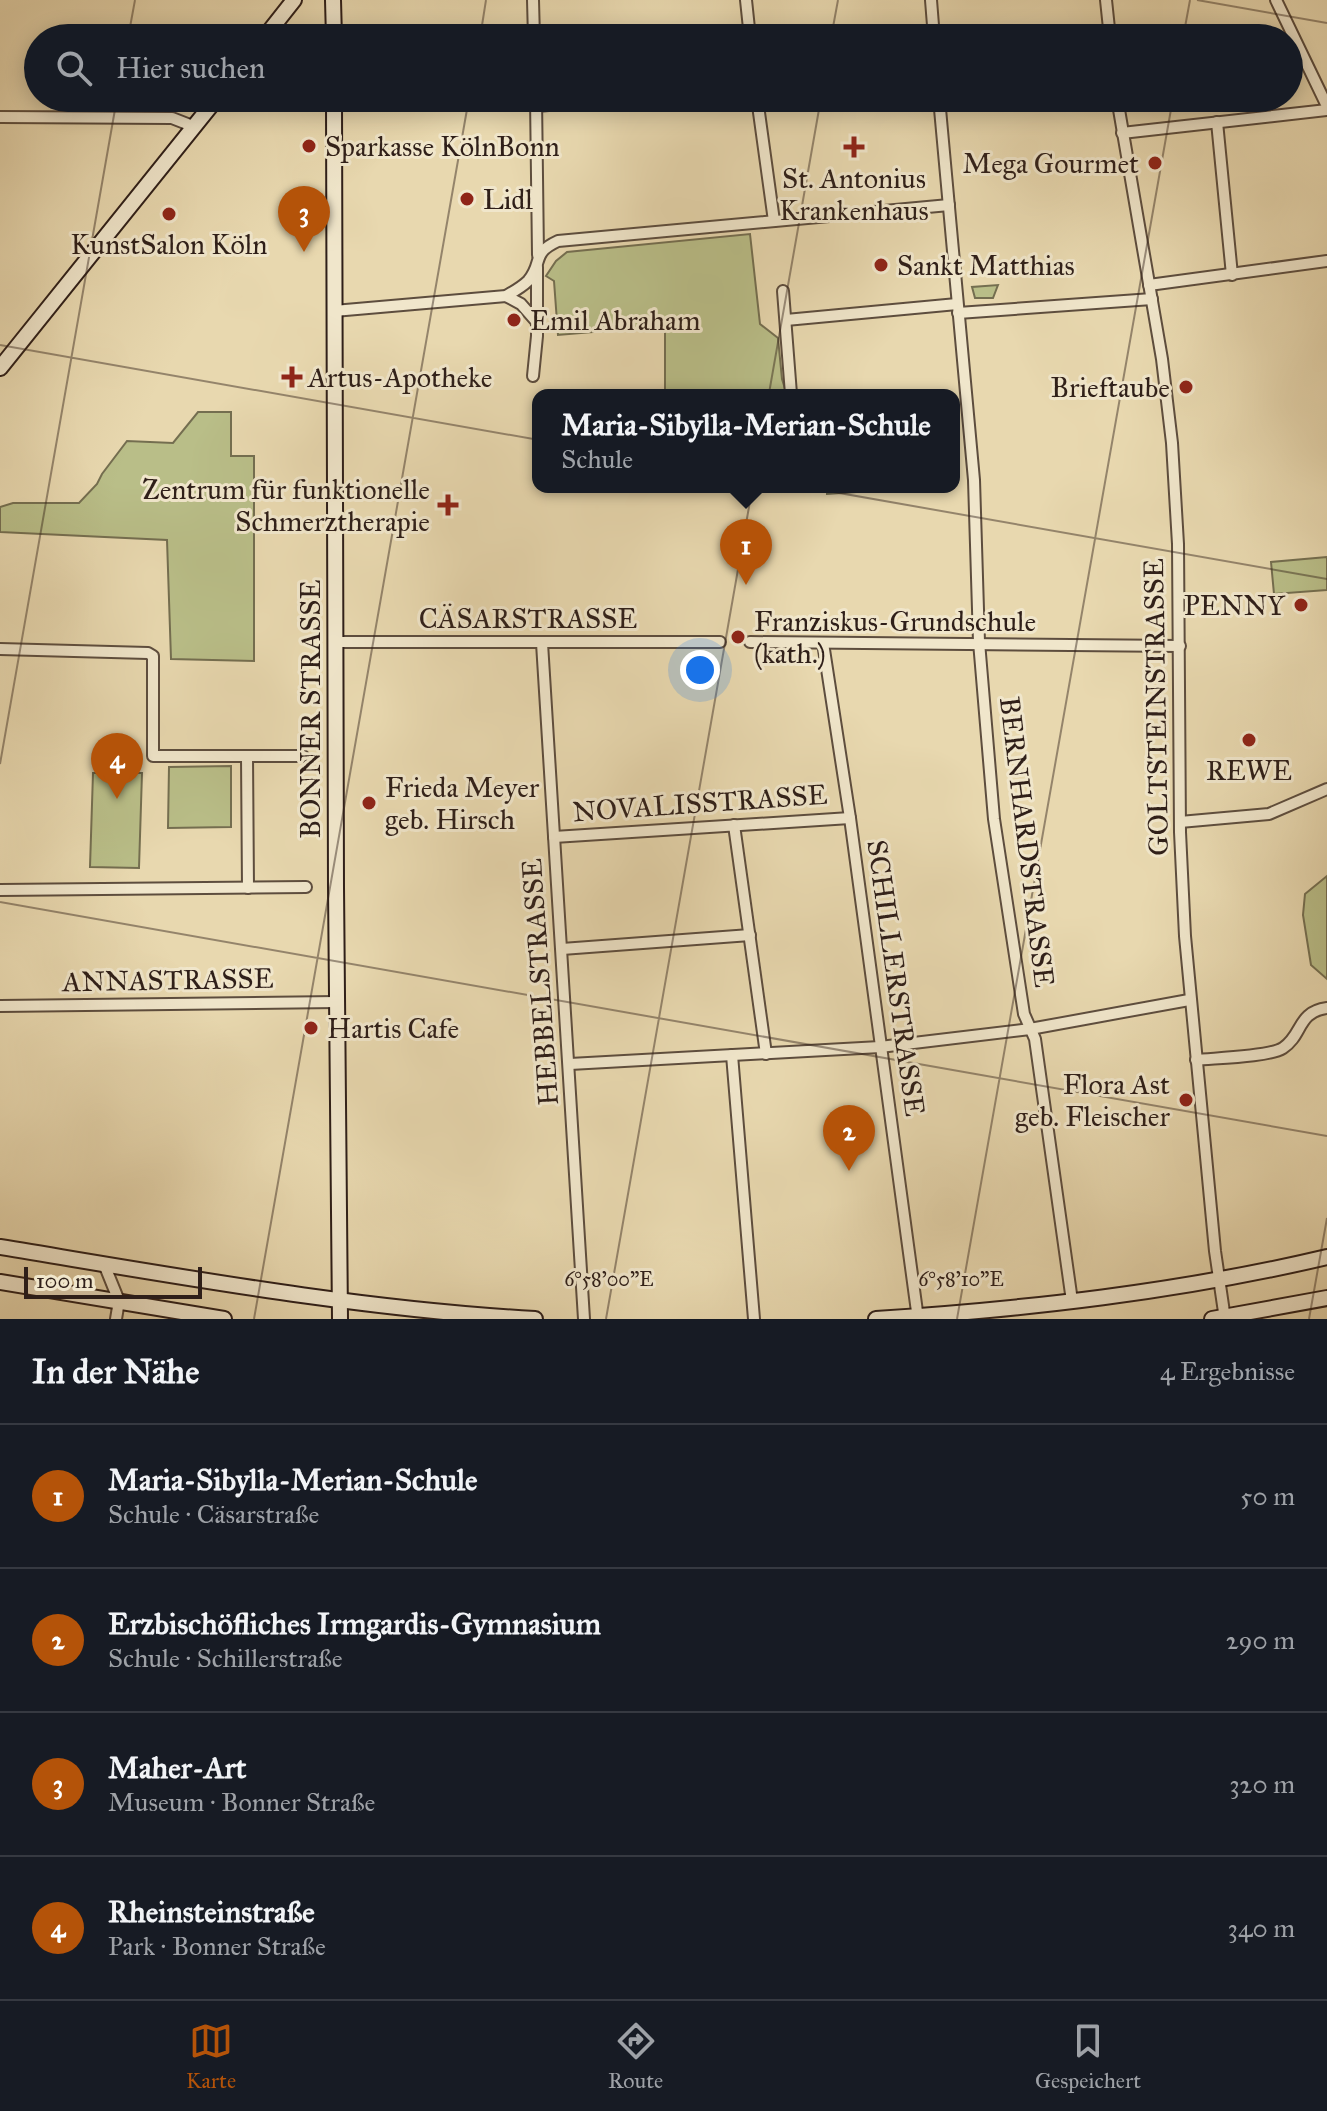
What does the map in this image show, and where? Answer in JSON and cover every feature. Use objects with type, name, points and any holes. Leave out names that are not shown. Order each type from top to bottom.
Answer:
[{"type":"main road","points":[[275,24],[294,0]]},
{"type":"main road","points":[[333,0],[334,24]]},
{"type":"main road","points":[[0,368],[206,112]]},
{"type":"main road","name":"BONNER STRASSE","points":[[334,112],[340,1319]]},
{"type":"main road","points":[[0,1247],[340,1299],[535,1319]]},
{"type":"main road","points":[[876,1319],[918,1318],[1219,1282],[1327,1257]]},
{"type":"main road","points":[[0,1282],[224,1319]]},
{"type":"main road","points":[[1220,1318],[1327,1298]]},
{"type":"street","points":[[533,0],[534,24]]},
{"type":"street","points":[[746,0],[749,24]]},
{"type":"street","points":[[931,0],[933,24]]},
{"type":"street","points":[[1106,0],[1109,24]]},
{"type":"street","points":[[1276,0],[1287,24]]},
{"type":"street","points":[[1303,57],[1327,108],[1303,111]]},
{"type":"street","points":[[533,376],[537,112]]},
{"type":"street","points":[[759,112],[774,221]]},
{"type":"street","name":"BERNHARDSTRASSE","points":[[940,112],[974,480],[979,642],[994,819],[1024,1014],[1035,1039],[1072,1301]]},
{"type":"street","name":"GOLTSTEINSTRASSE","points":[[1119,112],[1162,359],[1172,443],[1180,646],[1180,822],[1189,1000],[1219,1282],[1220,1318]]},
{"type":"street","points":[[1122,133],[1296,112]]},
{"type":"street","points":[[0,117],[172,118],[195,127]]},
{"type":"street","points":[[1217,122],[1232,275]]},
{"type":"street","points":[[334,311],[506,296],[527,281],[545,246],[558,241],[949,205]]},
{"type":"street","points":[[1149,285],[1327,261]]},
{"type":"street","points":[[783,291],[791,389]]},
{"type":"street","points":[[506,296],[521,304],[536,321]]},
{"type":"street","points":[[786,320],[1152,299]]},
{"type":"street","name":"CÄSARSTRASSE","points":[[335,642],[720,642]]},
{"type":"street","points":[[750,642],[1180,646]]},
{"type":"street","name":"HEBBELSTRASSE","points":[[542,643],[584,1319]]},
{"type":"street","name":"SCHILLERSTRASSE","points":[[823,643],[918,1318]]},
{"type":"street","name":"BONNER STRASSE","points":[[0,649],[148,653],[153,656],[153,756],[303,756]]},
{"type":"street","points":[[247,756],[248,888]]},
{"type":"street","points":[[1180,822],[1269,814],[1327,789]]},
{"type":"street","name":"NOVALISSTRASSE","points":[[554,837],[850,818]]},
{"type":"street","points":[[734,825],[766,1054]]},
{"type":"street","points":[[0,890],[306,887]]},
{"type":"street","points":[[562,949],[750,935]]},
{"type":"street","points":[[570,1064],[880,1047],[1030,1029],[1189,1000]]},
{"type":"street","name":"ANNASTRASSE","points":[[0,1006],[337,1002]]},
{"type":"street","points":[[1196,1060],[1277,1051],[1288,1044],[1312,1011],[1327,1008]]},
{"type":"street","points":[[732,1055],[754,1319]]},
{"type":"street","points":[[104,1264],[119,1301],[116,1319]]},
{"type":"green space","points":[[750,234],[760,324],[778,338],[785,389],[665,389],[665,326],[558,335],[554,281],[546,276],[567,252]]},
{"type":"green space","points":[[998,285],[993,298],[975,298],[972,287]]},
{"type":"green space","points":[[198,412],[231,412],[231,456],[254,456],[254,661],[171,659],[167,540],[0,532],[0,507],[13,503],[79,503],[97,484],[127,441],[173,443]]},
{"type":"green space","points":[[1327,557],[1327,590],[1274,594],[1271,562]]},
{"type":"green space","points":[[231,766],[231,827],[168,828],[169,767]]},
{"type":"green space","points":[[93,773],[142,773],[139,868],[90,867]]},
{"type":"green space","points":[[1327,876],[1327,979],[1311,965],[1303,915],[1305,894]]},
{"type":"place","name":"Sparkasse KölnBonn","points":[[309,146]]},
{"type":"place","name":"St. Antonius Krankenhaus","points":[[854,147]]},
{"type":"place","name":"Mega Gourmet","points":[[1155,163]]},
{"type":"place","name":"Lidl","points":[[467,199]]},
{"type":"place","name":"KunstSalon Köln","points":[[169,214]]},
{"type":"place","name":"Maher-Art","points":[[304,252]]},
{"type":"place","name":"Sankt Matthias","points":[[881,265]]},
{"type":"place","name":"Emil Abraham","points":[[514,320]]},
{"type":"place","name":"Artus-Apotheke","points":[[292,377]]},
{"type":"place","name":"Brieftaube","points":[[1186,387]]},
{"type":"place","name":"Zentrum für funktionelle Schmerztherapie","points":[[448,505]]},
{"type":"place","name":"Maria-Sibylla-Merian-Schule","points":[[746,585]]},
{"type":"place","name":"PENNY","points":[[1301,605]]},
{"type":"place","name":"Franziskus-Grundschule (kath.)","points":[[738,637]]},
{"type":"place","name":"REWE","points":[[1249,740]]},
{"type":"place","name":"Rheinsteinstraße","points":[[117,799]]},
{"type":"place","name":"Frieda Meyer geb. Hirsch","points":[[369,803]]},
{"type":"place","name":"Hartis Cafe","points":[[311,1028]]},
{"type":"place","name":"Flora Ast geb. Fleischer","points":[[1186,1100]]},
{"type":"place","name":"Erzbischöfliches Irmgardis-Gymnasium","points":[[849,1171]]}]
